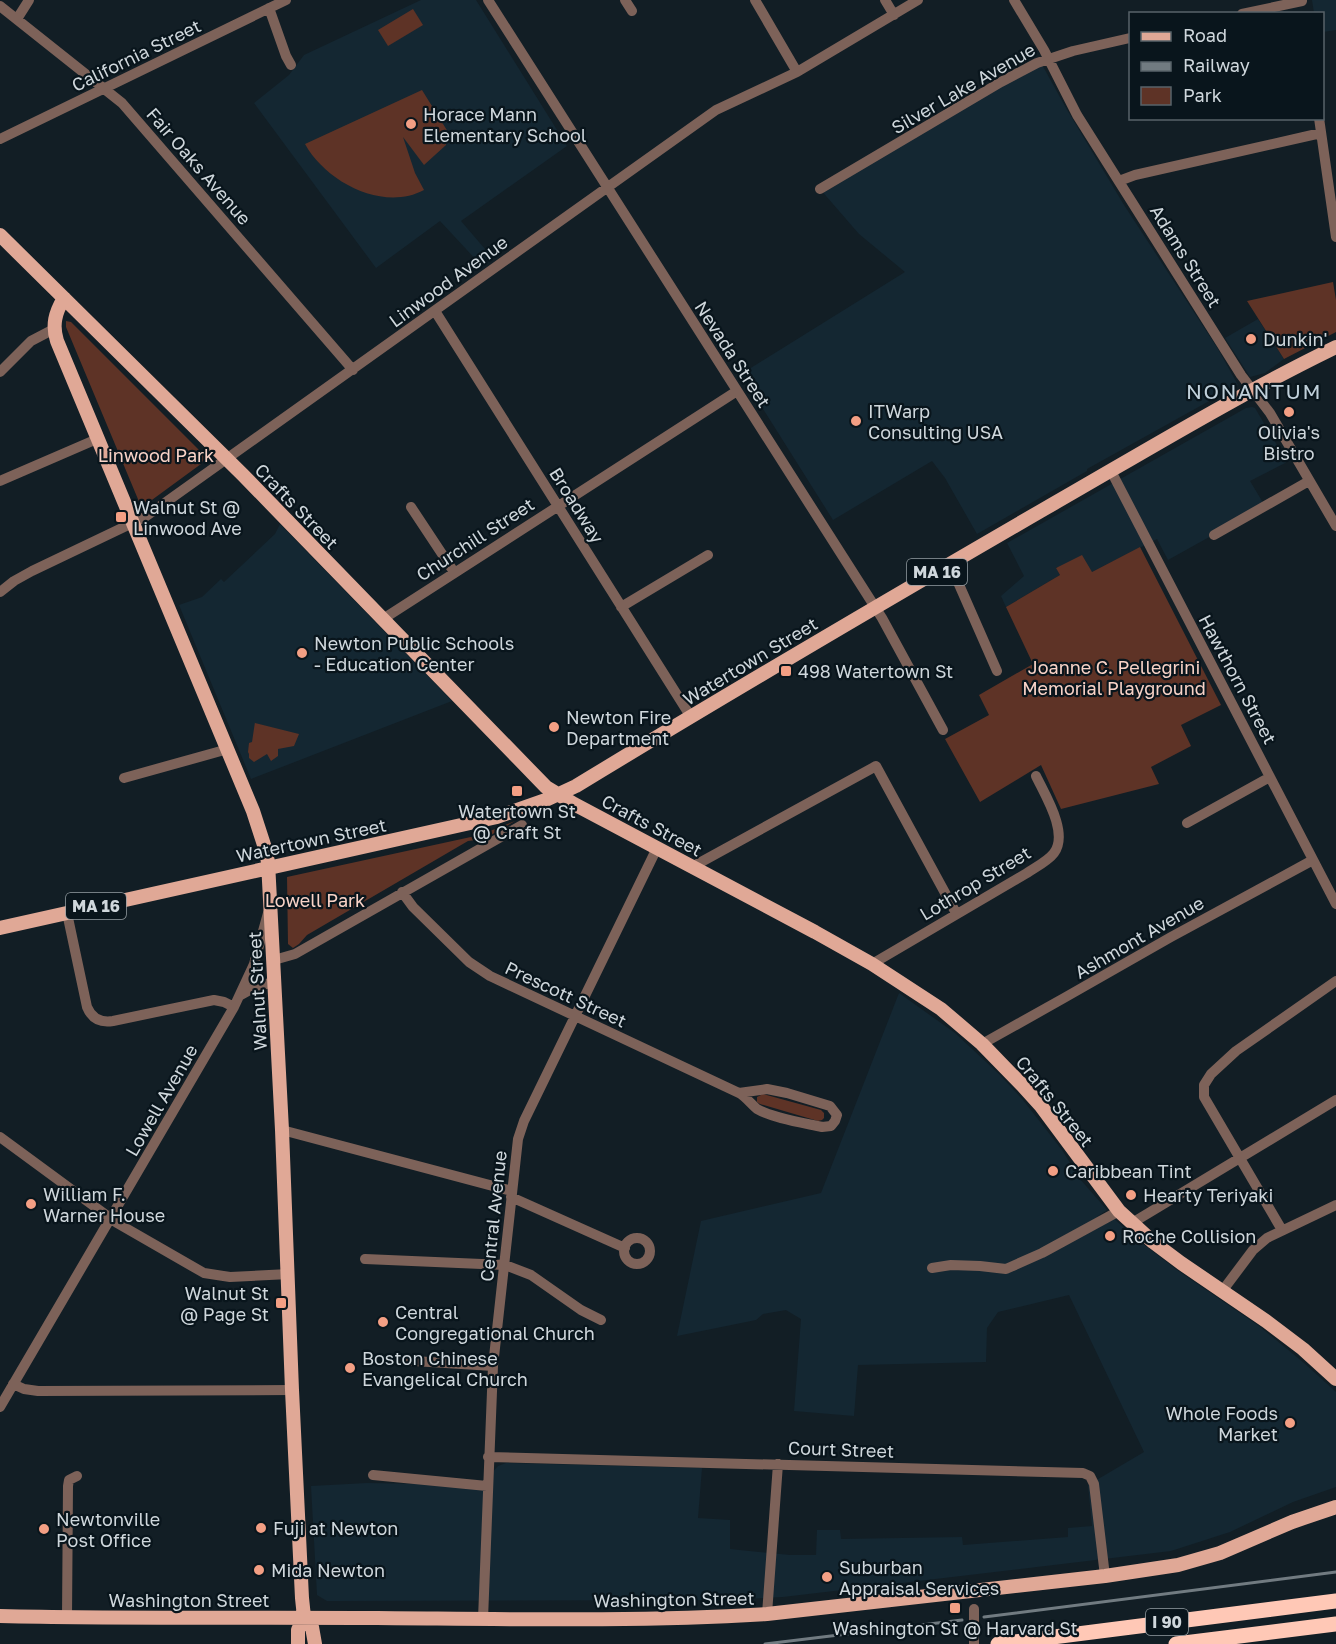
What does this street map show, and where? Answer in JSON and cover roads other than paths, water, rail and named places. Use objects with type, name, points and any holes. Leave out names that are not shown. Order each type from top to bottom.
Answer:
[{"type":"highway","name":"I 90","points":[[998,1644],[1336,1601]]},
{"type":"highway","name":"I 90","points":[[1176,1644],[1336,1624]]},
{"type":"main road","name":"Crafts Street","points":[[0,235],[227,460],[542,784],[558,795],[872,964],[942,1009],[982,1044],[1041,1106],[1119,1212],[1153,1242],[1257,1314],[1334,1374]]},
{"type":"main road","points":[[54,329],[55,316],[64,298]]},
{"type":"main road","name":"Walnut Street","points":[[54,329],[58,345],[256,819],[269,868],[304,1617],[298,1630],[298,1644]]},
{"type":"main road","name":"Watertown Street","points":[[0,928],[497,817],[558,795],[1111,471],[1252,390],[1336,347]]},
{"type":"main road","name":"Washington Street","points":[[0,1616],[483,1619],[658,1618],[767,1614],[1105,1576],[1178,1565],[1220,1553],[1292,1521],[1336,1507]]},
{"type":"main road","name":"Walnut Street","points":[[304,1617],[312,1627],[315,1644]]},
{"type":"street","points":[[17,19],[29,0]]},
{"type":"street","name":"California Street","points":[[0,139],[271,5],[286,0]]},
{"type":"street","name":"Nevada Street","points":[[488,0],[886,625],[943,730]]},
{"type":"street","points":[[625,0],[632,11]]},
{"type":"street","points":[[755,0],[797,72]]},
{"type":"street","points":[[885,0],[894,15]]},
{"type":"street","name":"Linwood Avenue","points":[[0,592],[14,581],[38,568],[145,517],[716,110],[797,72],[918,0]]},
{"type":"street","name":"Adams Street","points":[[1014,0],[1048,58],[1077,115],[1241,375],[1270,413],[1336,526]]},
{"type":"street","points":[[1251,12],[1302,0]]},
{"type":"street","points":[[271,5],[286,56],[291,64]]},
{"type":"street","name":"Fair Oaks Avenue","points":[[0,6],[118,99],[353,370]]},
{"type":"street","name":"Silver Lake Avenue","points":[[820,189],[1001,82],[1048,58],[1129,38]]},
{"type":"street","points":[[1319,120],[1336,237]]},
{"type":"street","points":[[1119,181],[1135,175],[1321,134]]},
{"type":"street","name":"Broadway","points":[[435,311],[691,717]]},
{"type":"street","points":[[0,372],[31,341],[54,329]]},
{"type":"street","name":"Churchill Street","points":[[383,619],[737,391]]},
{"type":"street","points":[[0,481],[97,439]]},
{"type":"street","name":"Hawthorn Street","points":[[1111,471],[1313,860],[1331,882],[1336,904]]},
{"type":"street","points":[[1214,535],[1309,481]]},
{"type":"street","points":[[411,507],[454,572]]},
{"type":"street","points":[[621,607],[708,555]]},
{"type":"street","points":[[950,564],[997,672]]},
{"type":"street","points":[[124,778],[228,749]]},
{"type":"street","points":[[692,867],[876,766],[956,913]]},
{"type":"street","name":"Lothrop Street","points":[[872,964],[1027,873],[1049,858],[1056,850],[1059,832],[1036,776]]},
{"type":"street","points":[[1187,823],[1270,777]]},
{"type":"street","points":[[274,960],[295,954],[522,825]]},
{"type":"street","name":"Central Avenue","points":[[483,1619],[493,1366],[518,1139],[524,1120],[657,848]]},
{"type":"street","name":"Ashmont Avenue","points":[[982,1044],[1313,860]]},
{"type":"street","name":"Prescott Street","points":[[402,892],[413,907],[473,966],[490,976],[739,1093],[765,1113],[822,1127],[831,1126],[837,1115],[830,1106],[820,1102],[767,1089],[739,1093]]},
{"type":"street","name":"Lowell Avenue","points":[[0,1407],[234,1007],[256,959],[271,899]]},
{"type":"street","points":[[67,913],[87,1007],[97,1020],[113,1022],[214,1000],[234,1007]]},
{"type":"street","points":[[1282,1230],[1203,1097],[1204,1085],[1211,1074],[1245,1045],[1336,981]]},
{"type":"street","points":[[240,995],[257,986],[275,982]]},
{"type":"street","points":[[1132,1223],[1336,1100]]},
{"type":"street","points":[[282,1130],[511,1194],[625,1248]]},
{"type":"street","points":[[0,1137],[132,1233],[204,1273],[230,1277],[289,1274]]},
{"type":"street","points":[[1223,1290],[1253,1250],[1267,1239],[1336,1205]]},
{"type":"street","points":[[932,1268],[951,1265],[1006,1269],[1042,1253],[1119,1212]]},
{"type":"street","points":[[364,1258],[505,1264],[531,1275],[581,1310],[601,1320]]},
{"type":"street","points":[[398,1360],[493,1366]]},
{"type":"street","points":[[13,1384],[24,1389],[38,1391],[292,1390]]},
{"type":"street","name":"Court Street","points":[[488,1457],[1078,1472],[1087,1474],[1092,1478],[1094,1484],[1105,1576]]},
{"type":"street","points":[[767,1614],[778,1464]]},
{"type":"street","points":[[373,1475],[487,1486]]},
{"type":"street","points":[[68,1618],[68,1486],[69,1479],[77,1476]]},
{"type":"street","points":[[972,1591],[974,1644]]},
{"type":"railway","points":[[984,1617],[1336,1572]]},
{"type":"railway","points":[[765,1644],[962,1620]]},
{"type":"place","name":"Horace Mann Elementary School","points":[[411,124]]},
{"type":"place","name":"Dunkin'","points":[[1251,339]]},
{"type":"place","name":"Olivia's Bistro","points":[[1289,412]]},
{"type":"place","name":"ITWarp Consulting USA","points":[[856,421]]},
{"type":"place","name":"Walnut St @ Linwood Ave","points":[[121,517]]},
{"type":"place","name":"Newton Public Schools - Education Center","points":[[302,653]]},
{"type":"place","name":"498 Watertown St","points":[[786,671]]},
{"type":"place","name":"Newton Fire Department","points":[[554,727]]},
{"type":"place","name":"Watertown St @ Craft St","points":[[517,791]]},
{"type":"place","name":"Caribbean Tint","points":[[1053,1171]]},
{"type":"place","name":"Hearty Teriyaki","points":[[1131,1195]]},
{"type":"place","name":"William F. Warner House","points":[[31,1204]]},
{"type":"place","name":"Roche Collision","points":[[1110,1236]]},
{"type":"place","name":"Walnut St @ Page St","points":[[281,1303]]},
{"type":"place","name":"Central Congregational Church","points":[[383,1322]]},
{"type":"place","name":"Boston Chinese Evangelical Church","points":[[350,1368]]},
{"type":"place","name":"Whole Foods Market","points":[[1290,1423]]},
{"type":"place","name":"Fuji at Newton","points":[[261,1528]]},
{"type":"place","name":"Newtonville Post Office","points":[[44,1529]]},
{"type":"place","name":"Mida Newton","points":[[259,1570]]},
{"type":"place","name":"Suburban Appraisal Services","points":[[827,1577]]},
{"type":"place","name":"Washington St @ Harvard St","points":[[955,1608]]},
{"type":"district","name":"NONANTUM","points":[[1254,391]]},
{"type":"park label","name":"Linwood Park","points":[[156,455]]},
{"type":"park label","name":"Joanne C. Pellegrini Memorial Playground","points":[[1114,677]]},
{"type":"park label","name":"Lowell Park","points":[[315,900]]}]
